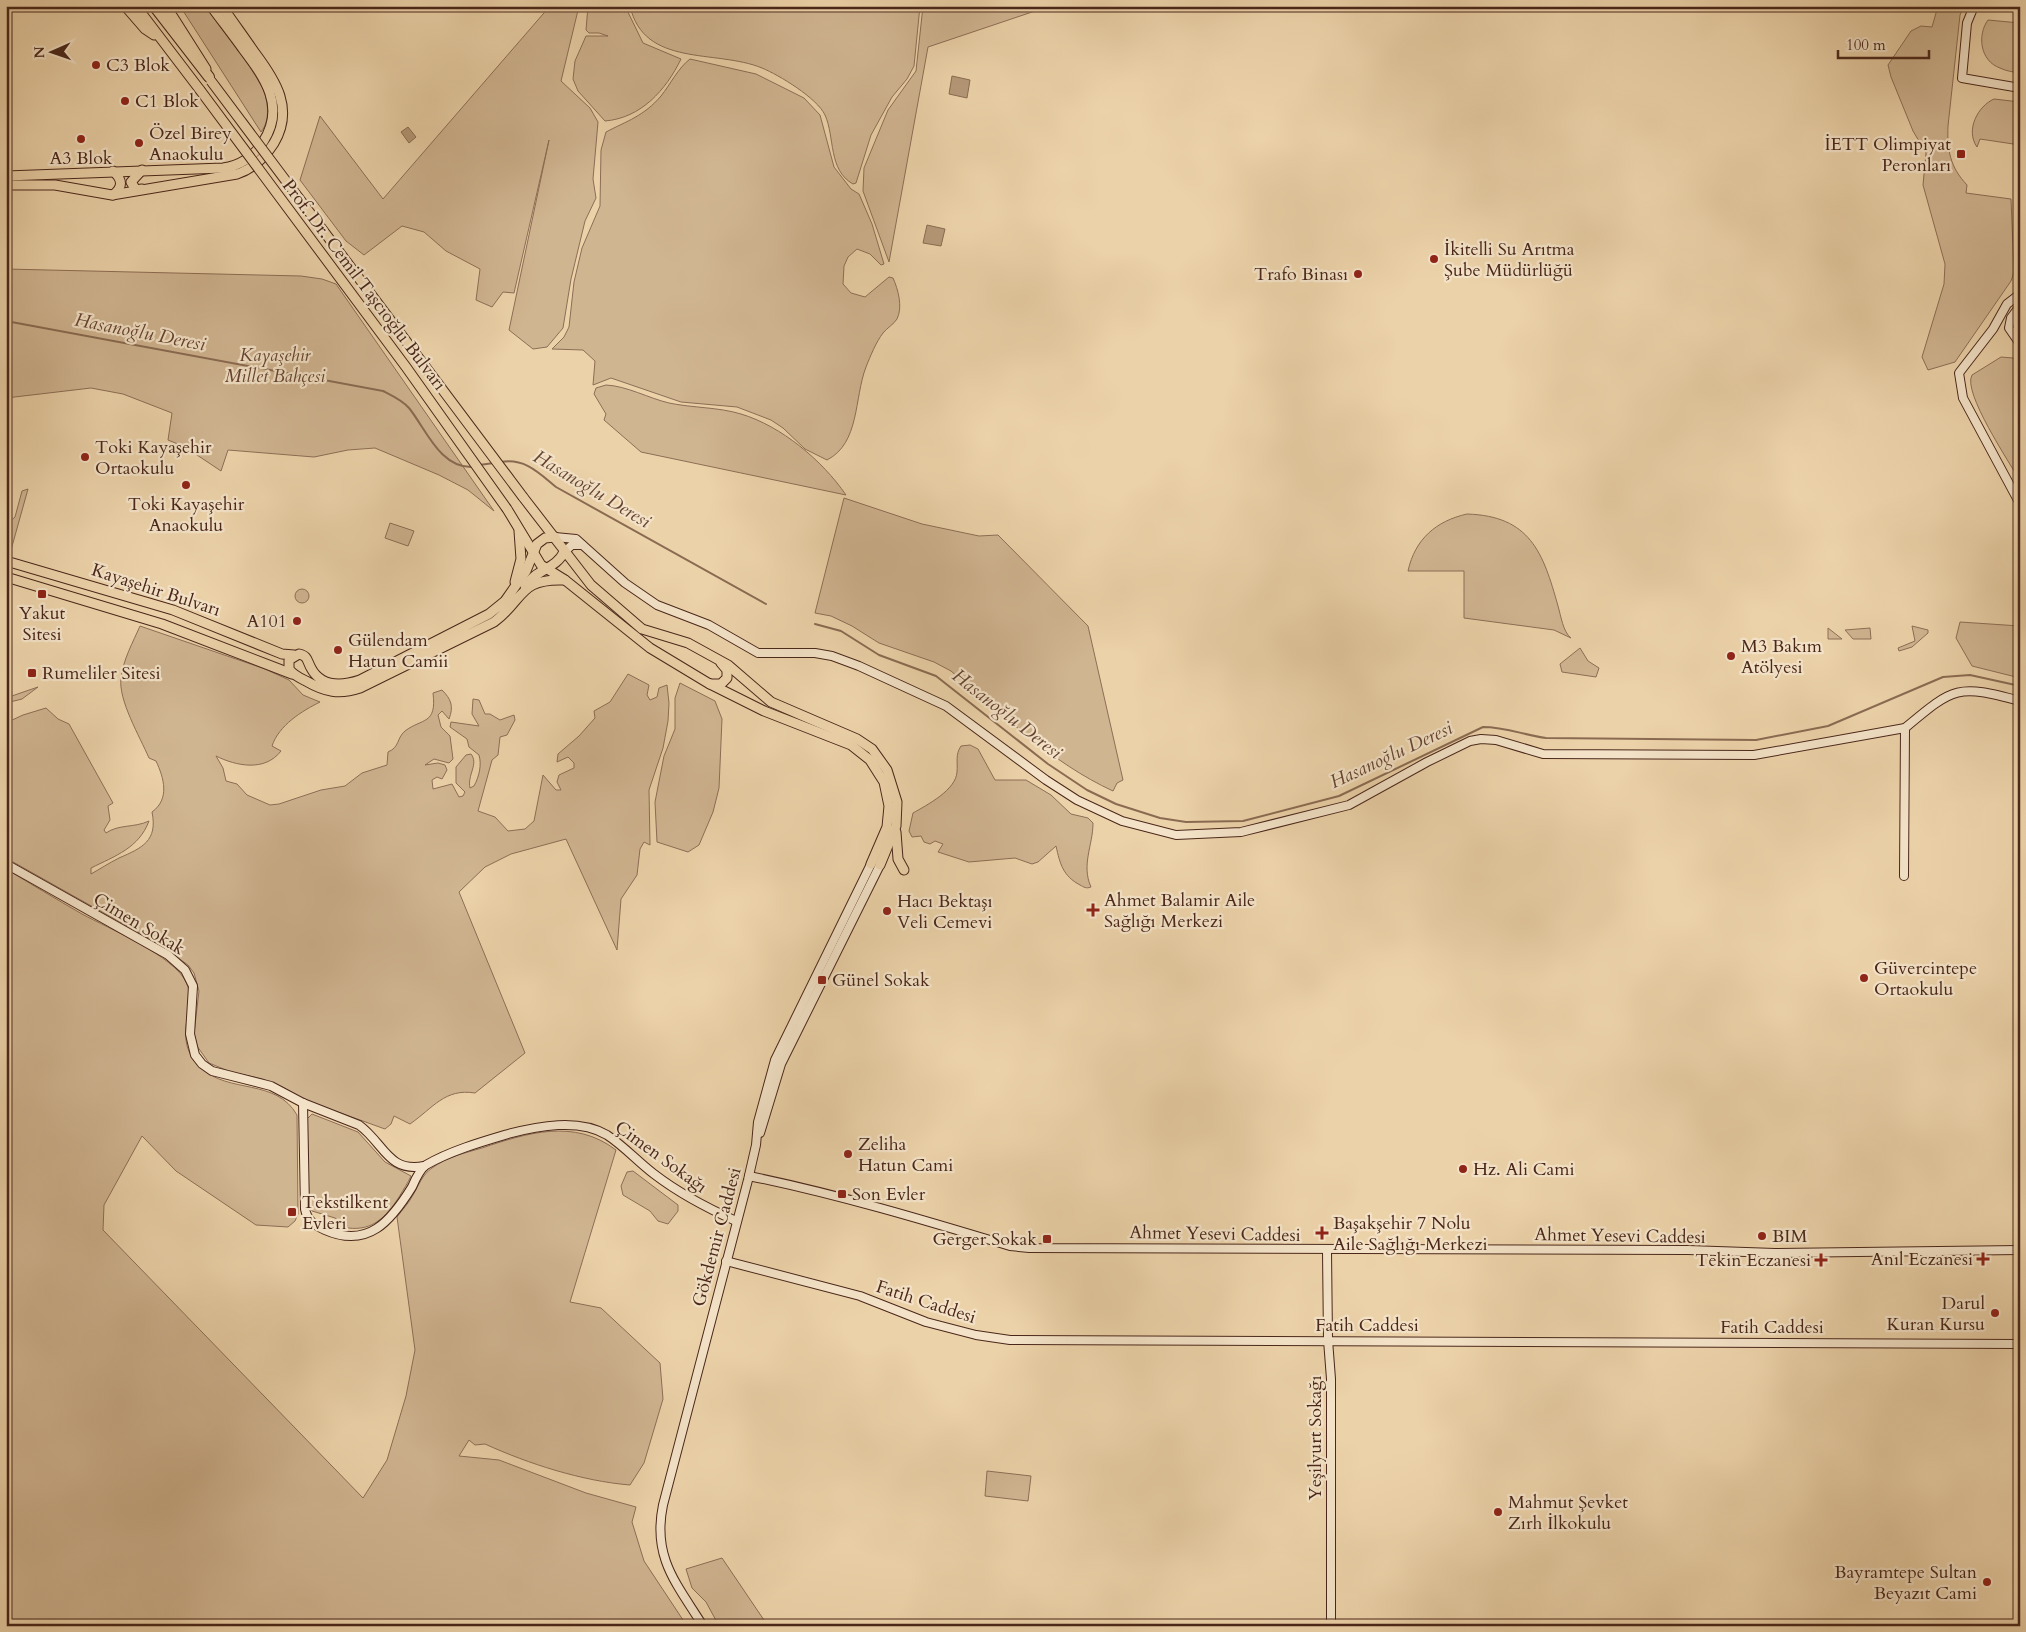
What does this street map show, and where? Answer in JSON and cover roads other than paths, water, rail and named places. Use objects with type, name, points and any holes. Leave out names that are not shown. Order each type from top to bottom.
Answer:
[{"type":"highway","points":[[154,6],[210,79]]},
{"type":"main road","points":[[125,6],[145,29],[161,39]]},
{"type":"main road","name":"Prof. Dr. Cemil Taşcıoğlu Bulvarı","points":[[136,6],[406,367],[507,509],[535,554]]},
{"type":"main road","name":"Prof. Dr. Cemil Taşcıoğlu Bulvarı","points":[[166,6],[200,57],[210,79],[555,537]]},
{"type":"main road","points":[[6,176],[236,166],[256,151],[268,135],[274,115],[270,88],[259,69],[212,6]]},
{"type":"main road","points":[[6,186],[55,185],[112,195],[247,171],[271,148],[278,135],[284,113],[280,94],[274,80],[222,6]]},
{"type":"main road","points":[[1974,6],[1967,23],[1962,78],[2020,88]]},
{"type":"main road","points":[[142,170],[131,182],[136,190],[148,189]]},
{"type":"main road","points":[[112,195],[120,190],[121,185],[119,176],[113,171]]},
{"type":"main road","points":[[2020,294],[2007,304],[1996,323],[1960,372],[1963,398],[2020,504]]},
{"type":"main road","points":[[2009,328],[2011,318],[2020,306]]},
{"type":"main road","points":[[1996,323],[2009,328],[2020,344]]},
{"type":"main road","points":[[515,593],[521,559],[519,528]]},
{"type":"main road","points":[[555,537],[561,544],[564,552],[601,595],[642,629],[688,643],[734,670],[771,702],[857,739],[872,749],[887,770],[893,784],[897,802],[898,859],[904,870]]},
{"type":"main road","points":[[515,593],[540,540],[555,537],[574,538],[625,582],[657,605],[709,625],[758,653],[815,653],[859,666],[946,706],[1046,780],[1077,800],[1122,821],[1176,835],[1241,832],[1349,804],[1427,762],[1470,741],[1481,739],[1496,740],[1543,754],[1754,755],[1905,728],[1942,698],[1965,690],[1992,693],[2020,701]]},
{"type":"main road","points":[[309,664],[308,670],[303,675],[293,674],[288,666],[289,660],[294,655],[305,656],[321,680],[339,684],[360,680],[490,614],[529,580],[557,562],[572,545],[582,545]]},
{"type":"main road","points":[[535,554],[538,562],[545,568],[565,580],[650,648],[708,684],[764,711],[851,745],[870,760],[884,782],[889,806],[887,828],[875,864]]},
{"type":"main road","name":"Kayaşehir Bulvarı","points":[[6,561],[173,610],[282,654],[294,655]]},
{"type":"main road","name":"Kayaşehir Bulvarı","points":[[6,577],[162,624],[293,674],[330,692],[360,688],[494,622],[508,609],[515,593]]},
{"type":"main road","points":[[515,593],[542,580],[565,580]]},
{"type":"main road","points":[[704,652],[725,667],[728,674],[723,684],[708,684]]},
{"type":"main road","points":[[1904,876],[1905,728]]},
{"type":"main road","points":[[875,864],[896,826]]},
{"type":"main road","name":"Çimen Sokak","points":[[6,864],[168,955],[185,970],[193,986],[190,1034],[195,1055],[202,1064],[212,1071],[271,1086],[303,1103],[359,1125],[375,1139],[389,1157],[402,1167],[411,1169],[424,1166]]},
{"type":"main road","name":"Gökdemir Caddesi","points":[[703,1626],[666,1566],[661,1550],[659,1522],[756,1144],[781,1064],[875,864]]},
{"type":"main road","points":[[303,1103],[304,1201],[306,1216],[319,1228],[342,1235],[355,1236],[366,1234],[382,1226],[398,1210],[424,1166]]},
{"type":"main road","name":"Çimen Sokağı","points":[[424,1166],[509,1134],[567,1124],[581,1126],[606,1134],[678,1191],[705,1208],[736,1221]]},
{"type":"main road","name":"Ahmet Yesevi Caddesi","points":[[749,1176],[800,1186],[890,1210],[1010,1246],[1029,1248],[1170,1247],[1327,1251],[1688,1250],[1775,1253],[2020,1250]]},
{"type":"main road","name":"Yeşilyurt Sokağı","points":[[1327,1251],[1328,1340],[1331,1380],[1331,1626]]},
{"type":"main road","name":"Fatih Caddesi","points":[[726,1261],[860,1296],[926,1322],[1010,1340],[2020,1344]]},
{"type":"waterway","name":"Hasanoğlu Deresi","points":[[6,321],[383,391],[400,400],[409,408],[442,454],[461,466],[472,467]]},
{"type":"waterway","name":"Hasanoğlu Deresi","points":[[501,462],[510,461],[524,464],[556,487],[766,604]]},
{"type":"waterway","name":"Hasanoğlu Deresi","points":[[479,465],[494,463]]},
{"type":"waterway","name":"Hasanoğlu Deresi","points":[[815,624],[841,631],[879,655],[936,676],[1048,764],[1087,790],[1116,804],[1160,818],[1186,822],[1243,821],[1339,796],[1483,727],[1499,728],[1546,738],[1756,740],[1828,726],[1943,677],[1970,675],[2020,686]]},
{"type":"place","name":"C3 Blok","points":[[96,65]]},
{"type":"place","name":"C1 Blok","points":[[125,101]]},
{"type":"place","name":"A3 Blok","points":[[81,139]]},
{"type":"place","name":"Özel Birey Anaokulu","points":[[139,143]]},
{"type":"place","name":"İETT Olimpiyat Peronları","points":[[1961,154]]},
{"type":"place","name":"İkitelli Su Arıtma Şube Müdürlüğü","points":[[1434,259]]},
{"type":"place","name":"Trafo Binası","points":[[1358,274]]},
{"type":"place","name":"Toki Kayaşehir Ortaokulu","points":[[85,457]]},
{"type":"place","name":"Toki Kayaşehir Anaokulu","points":[[186,485]]},
{"type":"place","name":"Yakut Sitesi","points":[[42,594]]},
{"type":"place","name":"A101","points":[[297,621]]},
{"type":"place","name":"Gülendam Hatun Camii","points":[[338,650]]},
{"type":"place","name":"M3 Bakım Atölyesi","points":[[1731,656]]},
{"type":"place","name":"Rumeliler Sitesi","points":[[32,673]]},
{"type":"place","name":"Ahmet Balamir Aile Sağlığı Merkezi","points":[[1093,910]]},
{"type":"place","name":"Hacı Bektaşı Veli Cemevi","points":[[887,911]]},
{"type":"place","name":"Güvercintepe Ortaokulu","points":[[1864,978]]},
{"type":"place","name":"Günel Sokak","points":[[822,980]]},
{"type":"place","name":"Zeliha Hatun Cami","points":[[848,1154]]},
{"type":"place","name":"Hz. Ali Cami","points":[[1463,1169]]},
{"type":"place","name":"Son Evler","points":[[842,1194]]},
{"type":"place","name":"Tekstilkent Evleri","points":[[292,1212]]},
{"type":"place","name":"Başakşehir 7 Nolu Aile Sağlığı Merkezi","points":[[1322,1233]]},
{"type":"place","name":"BIM","points":[[1762,1236]]},
{"type":"place","name":"Gerger Sokak","points":[[1047,1239]]},
{"type":"place","name":"Anıl Eczanesi","points":[[1983,1259]]},
{"type":"place","name":"Tekin Eczanesi","points":[[1821,1260]]},
{"type":"place","name":"Darul Kuran Kursu","points":[[1995,1313]]},
{"type":"place","name":"Mahmut Şevket Zırh İlkokulu","points":[[1498,1512]]},
{"type":"place","name":"Bayramtepe Sultan Beyazıt Cami","points":[[1987,1582]]},
{"type":"park label","name":"Kayaşehir Millet Bahçesi","points":[[275,365]]}]
